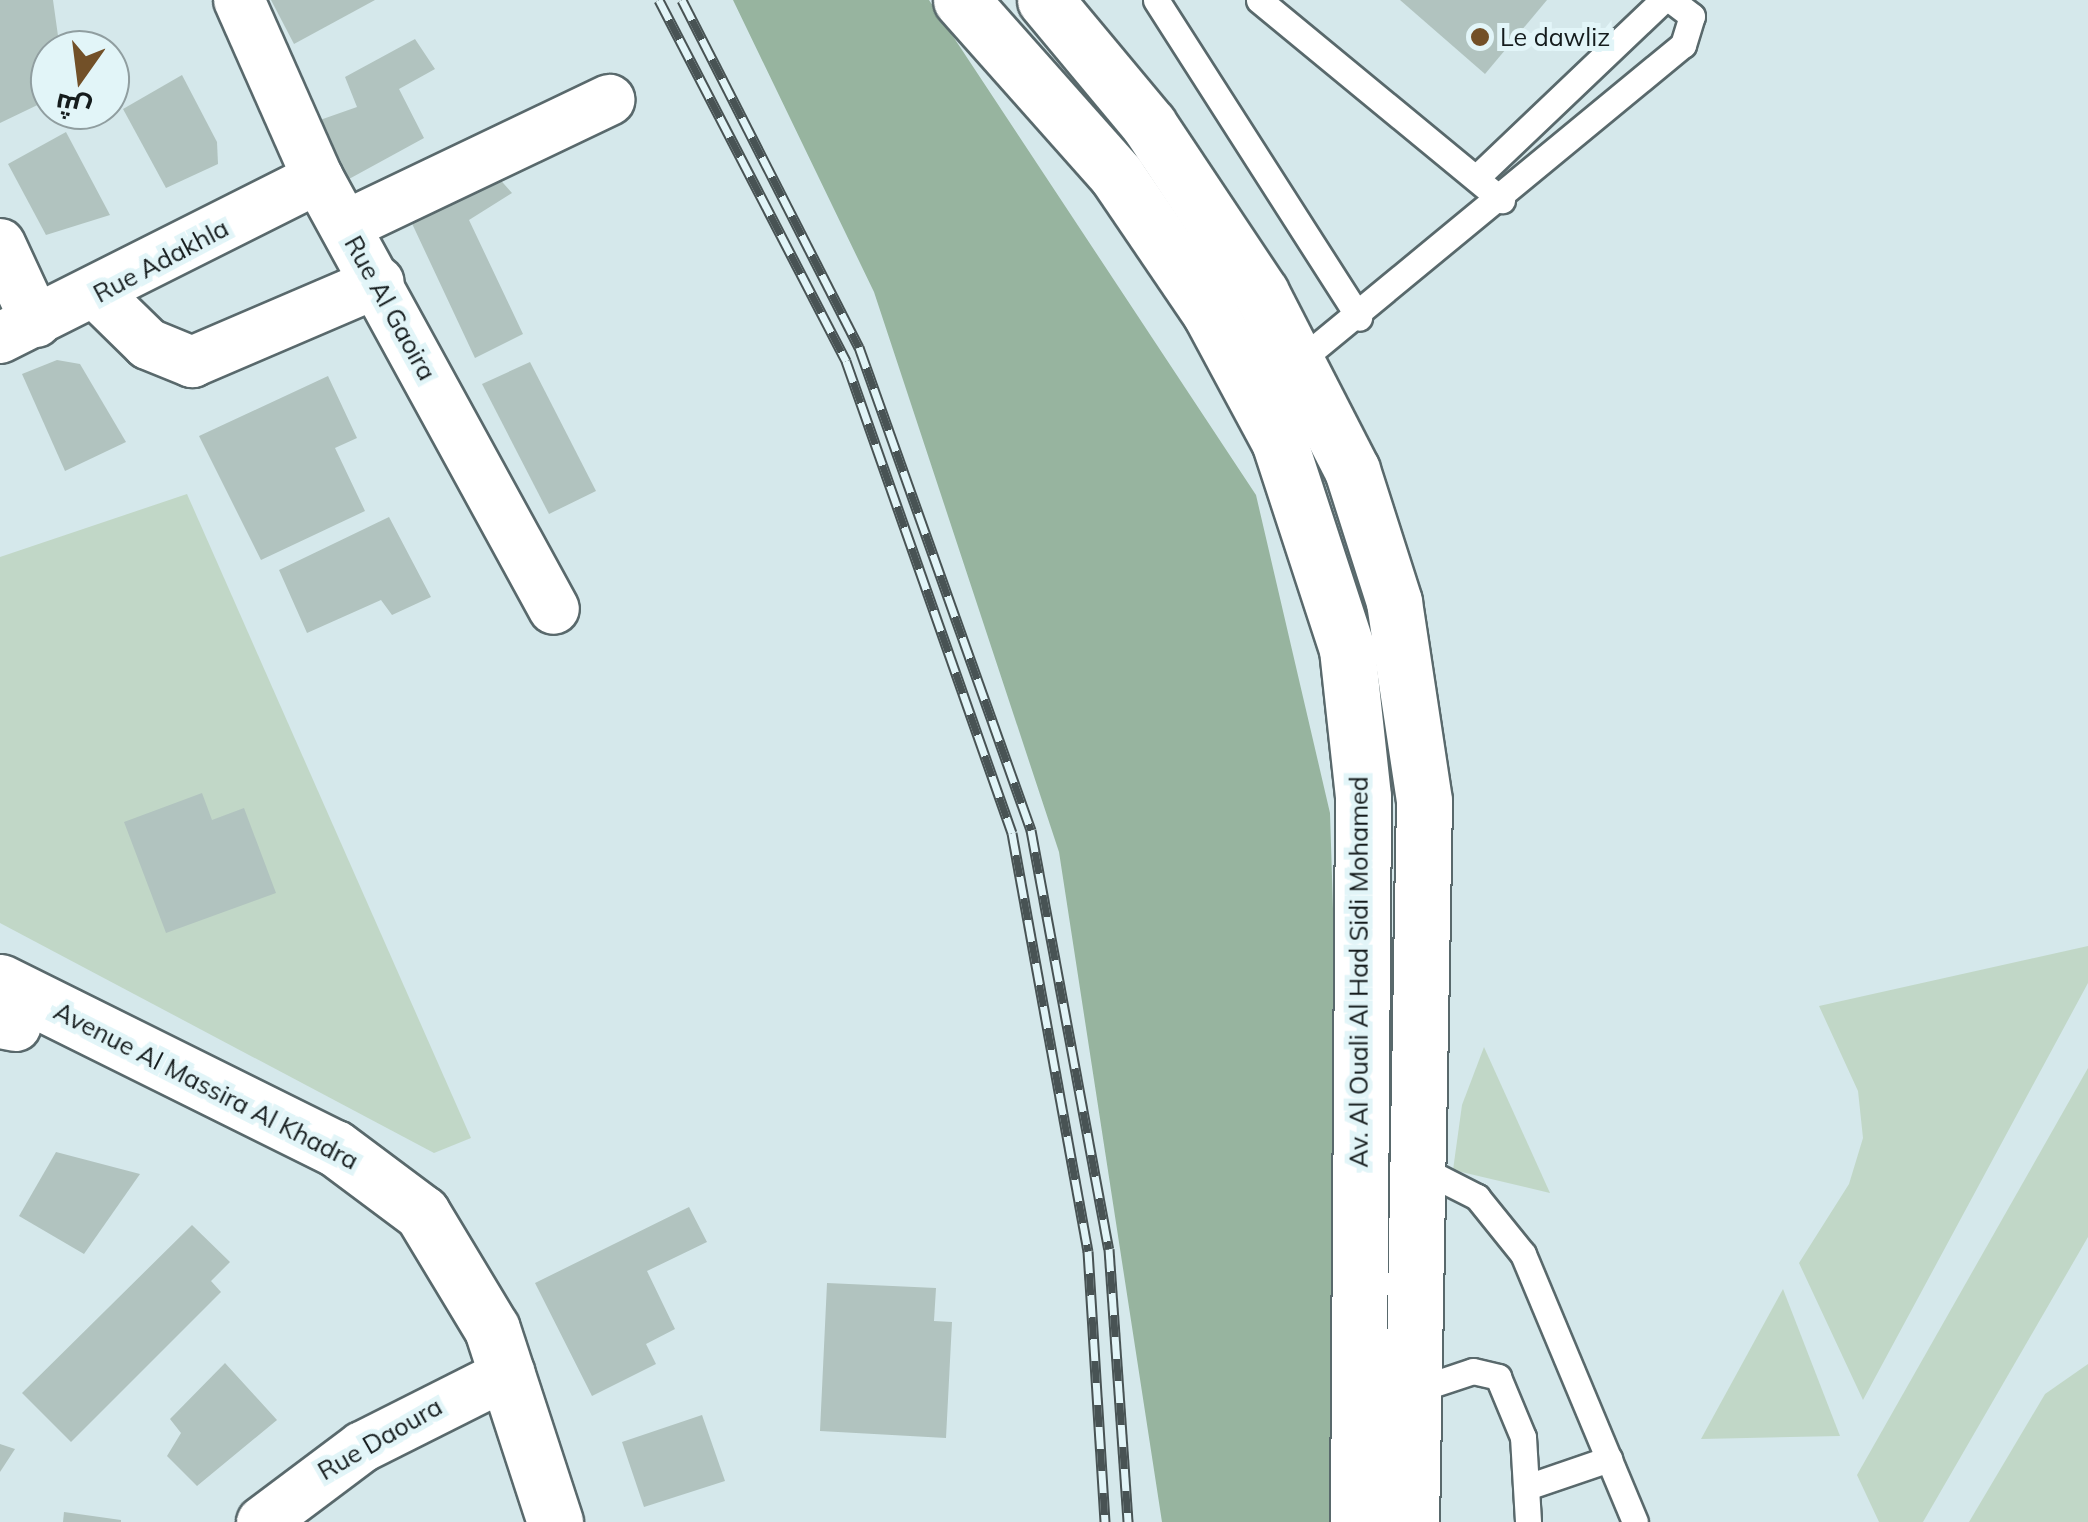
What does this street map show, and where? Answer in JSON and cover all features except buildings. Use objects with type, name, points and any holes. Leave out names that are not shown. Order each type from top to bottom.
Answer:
[{"type":"street","name":"Rue Al Gaoira","points":[[239,0],[318,178],[379,282],[554,609]]},
{"type":"street","name":"Av. Al Ouali Al Had Sidi Mohamed","points":[[961,0],[1117,176],[1210,313],[1279,440],[1339,618],[1363,797],[1358,1522]]},
{"type":"street","points":[[1046,0],[1207,208],[1298,362],[1374,535],[1418,734],[1411,1522]]},
{"type":"street","points":[[345,226],[609,100]]},
{"type":"street","name":"Rue Adakhla","points":[[18,330],[98,295],[318,178]]},
{"type":"street","points":[[0,244],[18,330]]},
{"type":"street","points":[[98,295],[148,344],[192,362],[379,282]]},
{"type":"street","name":"Avenue Al Massira Al Khadra","points":[[4,1012],[335,1148],[396,1189],[445,1241],[491,1380],[555,1522]]},
{"type":"street","name":"Avenue Al Massira Al Khadra","points":[[491,1380],[521,1522]]},
{"type":"street","name":"Rue Daoura","points":[[262,1522],[362,1447],[491,1380]]},
{"type":"lane","points":[[1156,0],[1359,318]]},
{"type":"lane","points":[[1259,0],[1502,200]]},
{"type":"lane","points":[[1476,178],[1663,0]]},
{"type":"lane","points":[[1298,362],[1359,318],[1683,46],[1692,16],[1672,0]]},
{"type":"lane","points":[[1414,1164],[1477,1197],[1524,1254],[1634,1522]]},
{"type":"lane","points":[[1410,1392],[1473,1372],[1498,1377],[1518,1422],[1528,1522]]},
{"type":"lane","points":[[1527,1487],[1608,1459]]},
{"type":"green space","points":[[733,0],[929,0],[1256,495],[1330,813],[1345,1291],[1340,1522],[1162,1522],[1059,852],[874,292]]},
{"type":"green space","points":[[187,494],[471,1138],[434,1153],[0,923],[0,557]]},
{"type":"green space","points":[[2088,946],[2088,983],[1863,1400],[1799,1263],[1849,1184],[1863,1138],[1858,1091],[1819,1006]]},
{"type":"green space","points":[[1484,1047],[1550,1193],[1453,1170],[1462,1105]]},
{"type":"green space","points":[[2088,1068],[2088,1237],[1923,1522],[1879,1522],[1857,1475]]},
{"type":"green space","points":[[1783,1289],[1840,1436],[1701,1439]]},
{"type":"green space","points":[[2088,1364],[2088,1522],[1969,1522],[2045,1394]]},
{"type":"railway","points":[[659,0],[846,361],[1012,833],[1088,1251],[1105,1522]]},
{"type":"railway","points":[[682,0],[859,347],[1031,830],[1109,1249],[1128,1522]]},
{"type":"place","name":"Le dawliz","points":[[1480,37]]}]
